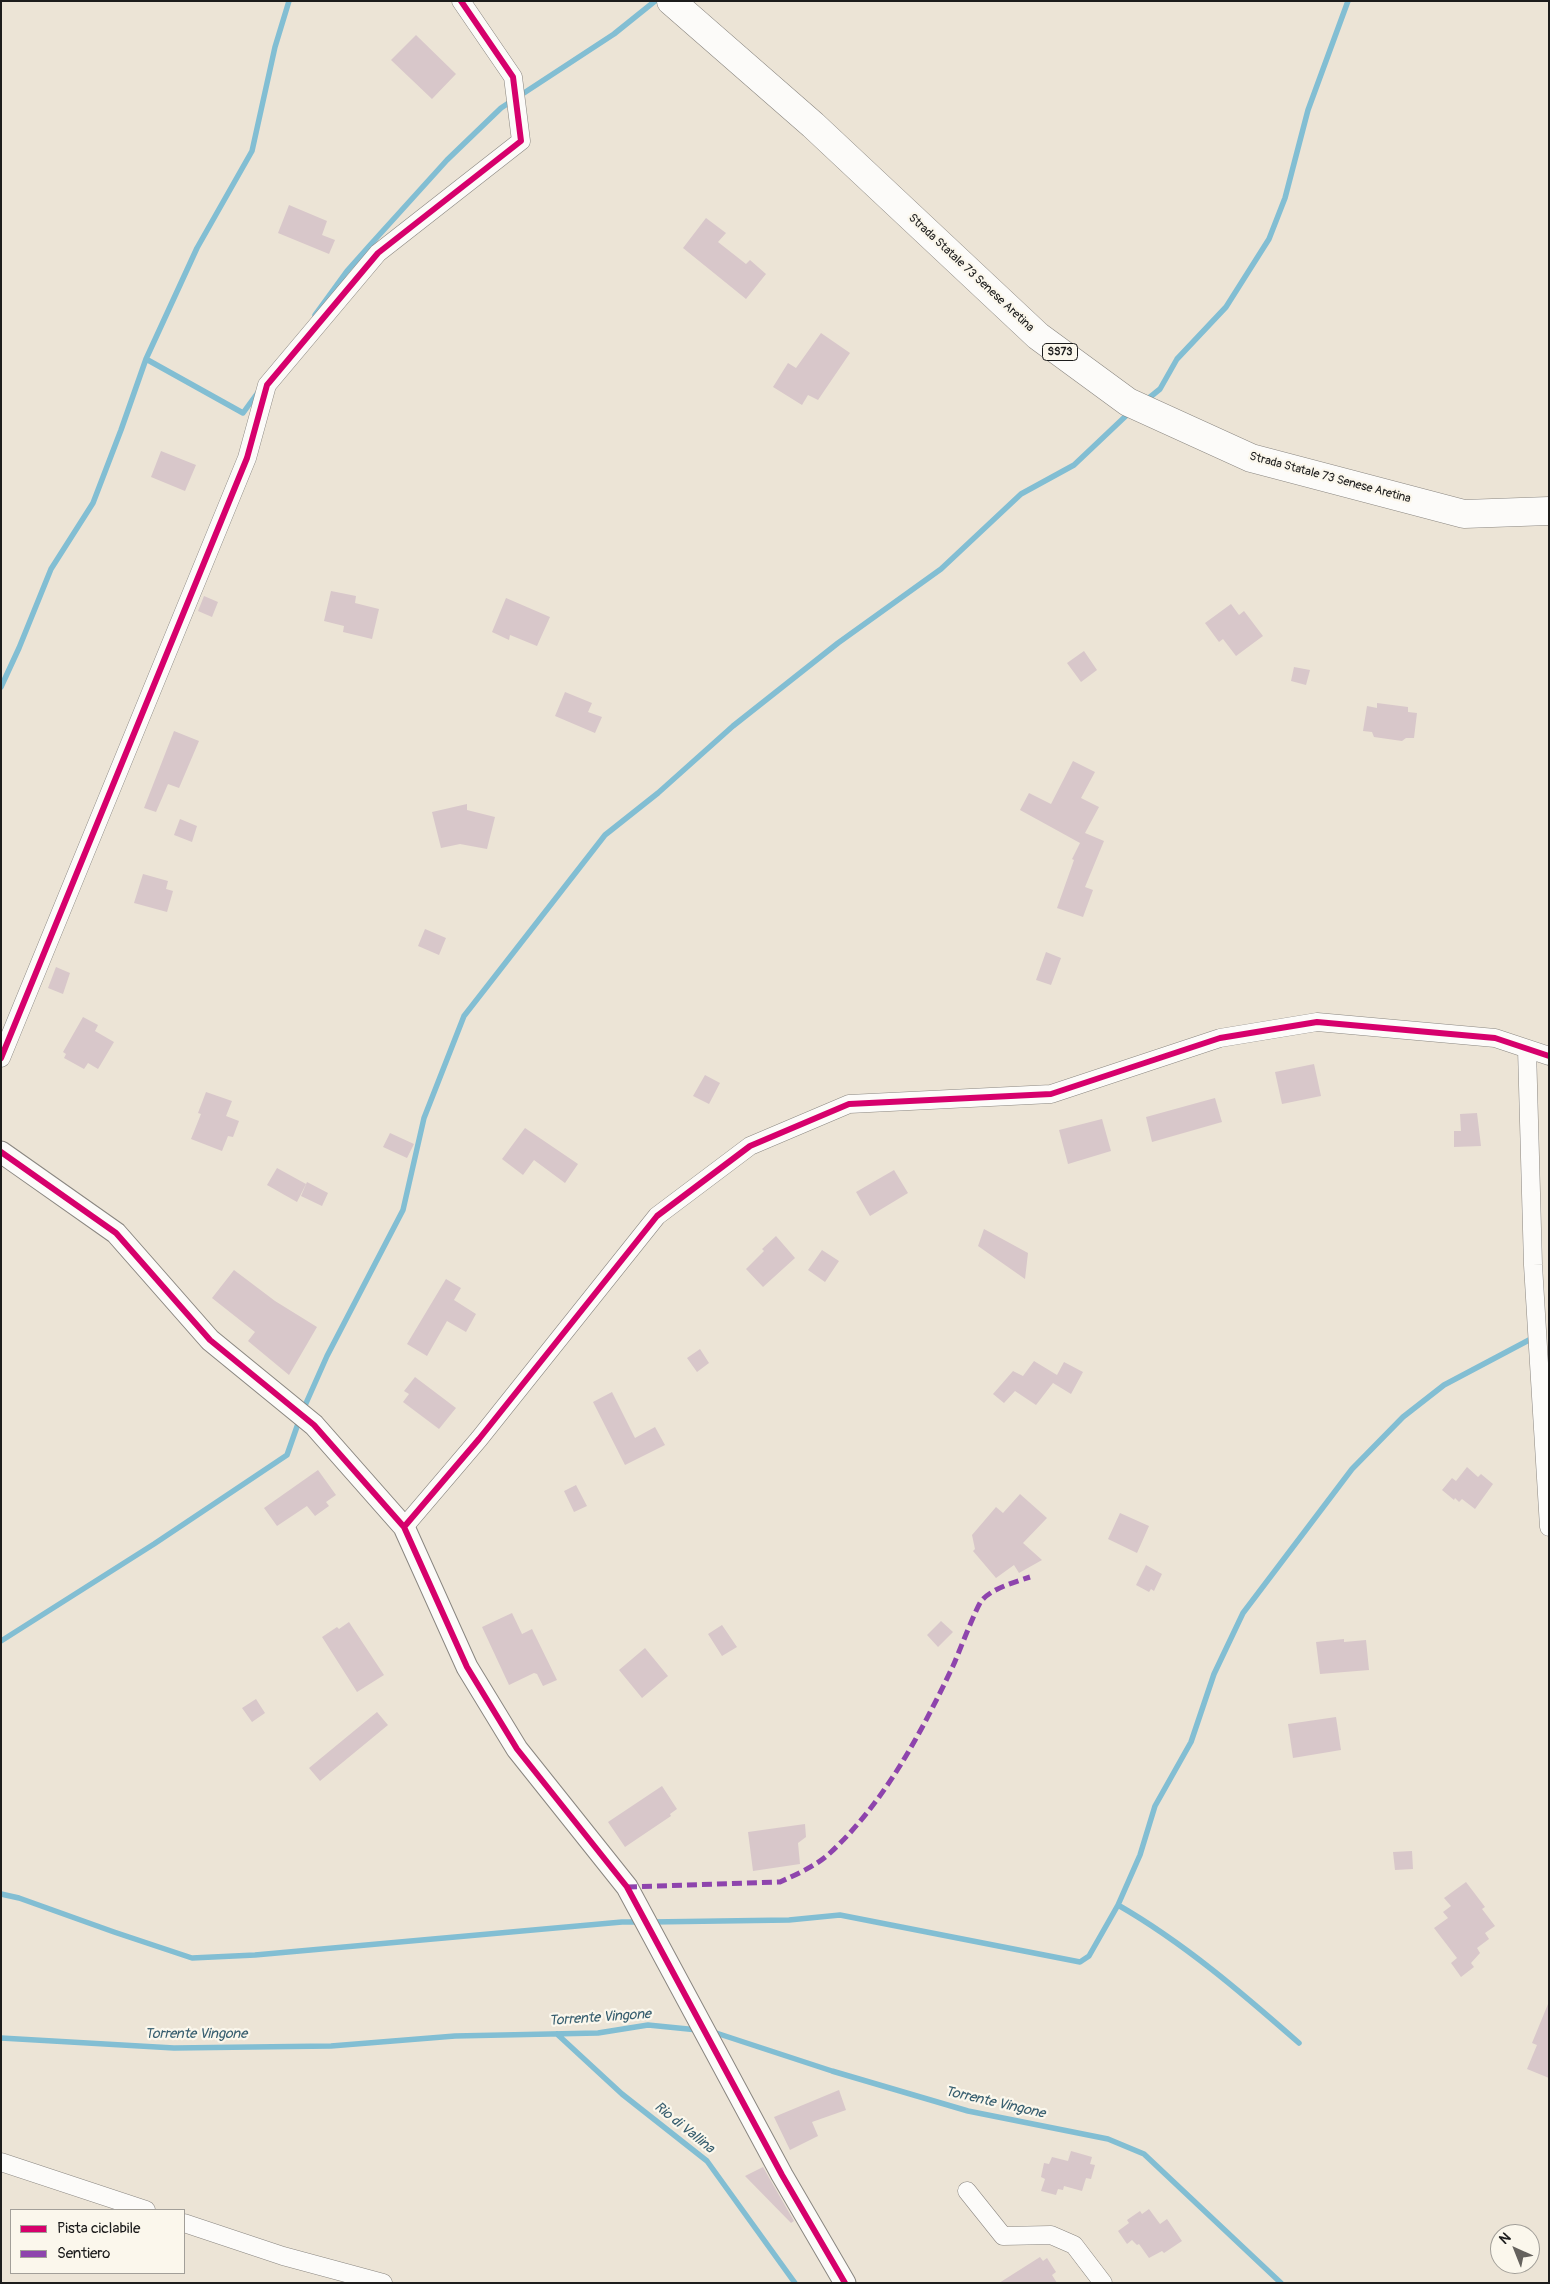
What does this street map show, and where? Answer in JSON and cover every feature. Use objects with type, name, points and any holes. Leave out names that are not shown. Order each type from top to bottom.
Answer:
[{"type":"main road","name":"Strada Statale 73 Senese Aretina","points":[[671,1],[813,125],[1038,336],[1128,402],[1251,458],[1464,514],[1549,511]]},
{"type":"street","points":[[1,1058],[248,458],[267,385],[378,253],[521,141],[512,77],[461,1]]},
{"type":"street","points":[[404,1527],[479,1439],[657,1216],[750,1146],[849,1104],[1051,1094],[1220,1038],[1317,1022],[1496,1038],[1549,1056]]},
{"type":"street","points":[[1527,1049],[1533,1265],[1549,1527]]},
{"type":"street","points":[[1,1152],[116,1233],[210,1340],[314,1425],[404,1527],[467,1667],[517,1749],[627,1887],[782,2175],[845,2283]]},
{"type":"street","points":[[1,2162],[143,2209]]},
{"type":"street","points":[[967,2191],[1003,2236],[1051,2235],[1074,2245],[1103,2283]]},
{"type":"street","points":[[185,2223],[283,2256],[383,2283]]},
{"type":"building","points":[[416,35],[456,74],[432,99],[391,60]]},
{"type":"building","points":[[289,205],[327,221],[322,235],[335,240],[329,254],[278,233]]},
{"type":"building","points":[[706,218],[726,233],[718,242],[746,264],[750,260],[766,274],[746,299],[683,248]]},
{"type":"building","points":[[821,333],[850,353],[818,400],[808,395],[802,405],[773,387],[788,363],[796,368]]},
{"type":"building","points":[[161,451],[196,465],[185,491],[151,477]]},
{"type":"building","points":[[331,591],[356,596],[355,603],[379,609],[372,639],[343,632],[344,626],[324,621]]},
{"type":"building","points":[[204,596],[218,602],[212,617],[198,611]]},
{"type":"building","points":[[506,598],[550,617],[537,646],[510,635],[509,640],[492,632]]},
{"type":"building","points":[[1231,604],[1239,615],[1244,611],[1263,636],[1236,656],[1223,639],[1219,642],[1205,623]]},
{"type":"building","points":[[1084,651],[1097,670],[1081,682],[1067,663]]},
{"type":"building","points":[[1294,667],[1310,670],[1306,685],[1291,681]]},
{"type":"building","points":[[565,692],[592,703],[588,712],[602,717],[595,733],[555,716]]},
{"type":"building","points":[[1377,703],[1408,707],[1408,712],[1417,713],[1414,738],[1406,738],[1402,741],[1374,737],[1372,732],[1363,731],[1367,706],[1377,708]]},
{"type":"building","points":[[174,731],[199,741],[179,788],[168,784],[156,812],[144,808]]},
{"type":"building","points":[[1073,761],[1095,772],[1081,798],[1099,807],[1085,833],[1104,841],[1085,887],[1093,890],[1083,917],[1057,908],[1074,860],[1072,859],[1080,843],[1020,810],[1029,793],[1051,804]]},
{"type":"building","points":[[467,804],[467,810],[495,817],[487,849],[460,844],[441,848],[432,812]]},
{"type":"building","points":[[180,819],[197,826],[192,842],[174,835]]},
{"type":"building","points":[[143,874],[168,881],[166,889],[173,891],[167,912],[134,903]]},
{"type":"building","points":[[425,929],[446,938],[439,955],[418,946]]},
{"type":"building","points":[[1046,952],[1061,958],[1051,985],[1036,980]]},
{"type":"building","points":[[56,967],[70,973],[63,994],[48,988]]},
{"type":"building","points":[[83,1017],[98,1025],[95,1031],[114,1042],[98,1069],[88,1063],[84,1069],[64,1058],[66,1054],[63,1052]]},
{"type":"building","points":[[1314,1064],[1321,1096],[1282,1104],[1275,1072]]},
{"type":"building","points":[[705,1075],[720,1083],[709,1104],[693,1096]]},
{"type":"building","points":[[206,1092],[232,1101],[226,1116],[239,1121],[233,1137],[228,1136],[222,1151],[191,1139],[201,1114],[198,1113]]},
{"type":"building","points":[[1215,1098],[1222,1122],[1152,1142],[1146,1117]]},
{"type":"building","points":[[1477,1113],[1481,1146],[1454,1147],[1454,1131],[1461,1131],[1460,1114]]},
{"type":"building","points":[[1102,1119],[1111,1151],[1068,1164],[1059,1130]]},
{"type":"building","points":[[525,1128],[578,1164],[565,1183],[534,1160],[523,1175],[502,1159]]},
{"type":"building","points":[[390,1133],[414,1144],[407,1158],[383,1147]]},
{"type":"building","points":[[277,1168],[306,1184],[297,1202],[267,1185]]},
{"type":"building","points":[[894,1170],[908,1193],[870,1216],[856,1192]]},
{"type":"building","points":[[307,1182],[328,1193],[322,1206],[301,1196]]},
{"type":"building","points":[[984,1229],[1028,1253],[1025,1279],[978,1246]]},
{"type":"building","points":[[776,1236],[795,1258],[763,1287],[746,1269],[764,1251],[762,1249]]},
{"type":"building","points":[[822,1250],[839,1261],[825,1282],[808,1270]]},
{"type":"building","points":[[234,1270],[275,1301],[317,1327],[289,1375],[248,1341],[255,1332],[212,1298]]},
{"type":"building","points":[[446,1279],[461,1288],[454,1300],[476,1314],[466,1332],[447,1321],[427,1356],[407,1344]]},
{"type":"building","points":[[700,1349],[709,1363],[697,1372],[687,1358]]},
{"type":"building","points":[[1034,1361],[1057,1375],[1064,1362],[1083,1372],[1071,1394],[1053,1383],[1036,1405],[1015,1391],[1004,1403],[993,1394],[1013,1371],[1023,1376]]},
{"type":"building","points":[[415,1377],[456,1408],[439,1429],[403,1402],[409,1394],[404,1391]]},
{"type":"building","points":[[612,1392],[635,1438],[655,1427],[665,1445],[625,1465],[593,1402]]},
{"type":"building","points":[[1467,1467],[1478,1477],[1481,1474],[1493,1484],[1475,1509],[1462,1499],[1459,1502],[1455,1498],[1454,1500],[1442,1490],[1452,1478],[1456,1481]]},
{"type":"building","points":[[318,1470],[336,1495],[326,1502],[329,1506],[315,1516],[307,1506],[277,1526],[264,1508]]},
{"type":"building","points":[[576,1485],[587,1506],[574,1512],[564,1491]]},
{"type":"building","points":[[1020,1494],[1047,1518],[1023,1543],[1042,1560],[1019,1573],[1014,1565],[996,1578],[973,1551],[975,1549],[972,1535],[996,1507],[1003,1513]]},
{"type":"building","points":[[1120,1513],[1149,1526],[1137,1553],[1108,1539]]},
{"type":"building","points":[[1146,1565],[1162,1574],[1154,1591],[1151,1589],[1149,1592],[1136,1585]]},
{"type":"building","points":[[512,1613],[522,1634],[532,1629],[557,1680],[543,1686],[537,1674],[534,1673],[509,1685],[482,1627]]},
{"type":"building","points":[[941,1621],[953,1632],[938,1647],[927,1635]]},
{"type":"building","points":[[349,1622],[384,1675],[357,1692],[322,1637]]},
{"type":"building","points":[[722,1625],[737,1647],[722,1656],[708,1634]]},
{"type":"building","points":[[1344,1639],[1344,1642],[1366,1640],[1369,1670],[1320,1674],[1316,1642]]},
{"type":"building","points":[[645,1648],[668,1676],[642,1698],[619,1670]]},
{"type":"building","points":[[256,1699],[265,1713],[252,1722],[242,1708]]},
{"type":"building","points":[[377,1712],[388,1725],[320,1781],[309,1768]]},
{"type":"building","points":[[1336,1717],[1341,1750],[1293,1758],[1288,1724]]},
{"type":"building","points":[[662,1786],[677,1809],[670,1814],[671,1816],[625,1847],[608,1822]]},
{"type":"building","points":[[805,1824],[806,1837],[798,1843],[800,1864],[753,1871],[748,1832]]},
{"type":"building","points":[[1412,1851],[1413,1869],[1395,1870],[1393,1852]]},
{"type":"building","points":[[1466,1882],[1485,1907],[1482,1909],[1495,1926],[1485,1933],[1489,1939],[1477,1948],[1480,1953],[1471,1963],[1474,1967],[1461,1977],[1451,1963],[1457,1958],[1434,1928],[1448,1918],[1443,1912],[1451,1906],[1444,1898]]},
{"type":"building","points":[[1548,2004],[1549,2078],[1527,2069],[1537,2045],[1532,2043]]},
{"type":"building","points":[[839,2090],[846,2110],[812,2122],[818,2136],[790,2150],[774,2117]]},
{"type":"building","points":[[1071,2151],[1092,2157],[1090,2164],[1095,2165],[1091,2179],[1086,2178],[1082,2191],[1064,2186],[1063,2190],[1058,2189],[1056,2195],[1041,2191],[1045,2179],[1041,2177],[1044,2163],[1049,2164],[1052,2157],[1068,2161]]},
{"type":"building","points":[[763,2167],[794,2221],[791,2223],[745,2176]]},
{"type":"building","points":[[1149,2209],[1160,2224],[1167,2219],[1182,2241],[1164,2253],[1162,2251],[1149,2258],[1139,2244],[1137,2245],[1132,2240],[1127,2244],[1118,2231],[1129,2223],[1127,2220],[1140,2211],[1142,2214]]},
{"type":"building","points":[[1040,2257],[1043,2261],[1047,2258],[1056,2272],[1052,2275],[1057,2283],[999,2283]]},
{"type":"waterway","points":[[1,687],[51,569],[93,503],[146,359],[197,248],[252,151],[275,47],[289,1]]},
{"type":"waterway","points":[[315,315],[347,271],[371,244],[447,160],[501,108],[614,34],[655,1]]},
{"type":"waterway","points":[[1144,402],[1160,389],[1177,359],[1226,307],[1269,239],[1285,198],[1308,110],[1348,1]]},
{"type":"waterway","points":[[146,359],[243,413],[259,391]]},
{"type":"waterway","points":[[303,1410],[327,1356],[403,1210],[424,1118],[464,1016],[605,835],[658,793],[733,726],[838,643],[941,569],[1021,494],[1074,465],[1130,412]]},
{"type":"waterway","points":[[651,1922],[789,1920],[840,1915],[1080,1962],[1089,1956],[1118,1905],[1140,1855],[1155,1806],[1191,1742],[1214,1674],[1243,1613],[1352,1469],[1403,1417],[1444,1385],[1529,1340]]},
{"type":"waterway","points":[[1,1641],[154,1544],[287,1455],[300,1418]]},
{"type":"waterway","points":[[1,1894],[19,1898],[192,1958],[255,1955],[622,1922],[640,1922]]},
{"type":"waterway","points":[[1118,1905],[1189,1952],[1234,1987],[1299,2043]]},
{"type":"waterway","name":"Torrente Vingone","points":[[1,2038],[174,2048],[331,2046],[455,2036],[598,2033],[648,2025],[698,2030]]},
{"type":"waterway","name":"Torrente Vingone","points":[[710,2031],[832,2071],[968,2111],[1108,2139],[1144,2154],[1281,2283]]},
{"type":"waterway","name":"Rio di Vallina","points":[[557,2034],[622,2094],[707,2161],[795,2283]]},
{"type":"marked path","points":[[627,1887],[780,1882],[825,1858],[868,1812],[915,1741],[953,1666],[982,1600],[998,1589],[1030,1577]]},
{"type":"cycle path","points":[[1,1058],[247,458],[267,385],[378,253],[521,141],[513,77],[461,1]]},
{"type":"cycle path","points":[[404,1527],[479,1439],[657,1216],[750,1146],[849,1104],[1051,1094],[1220,1038],[1317,1022],[1495,1038],[1549,1056]]},
{"type":"cycle path","points":[[1,1152],[116,1233],[210,1340],[314,1425],[404,1527],[467,1667],[517,1749],[627,1887],[782,2175],[845,2283]]}]
